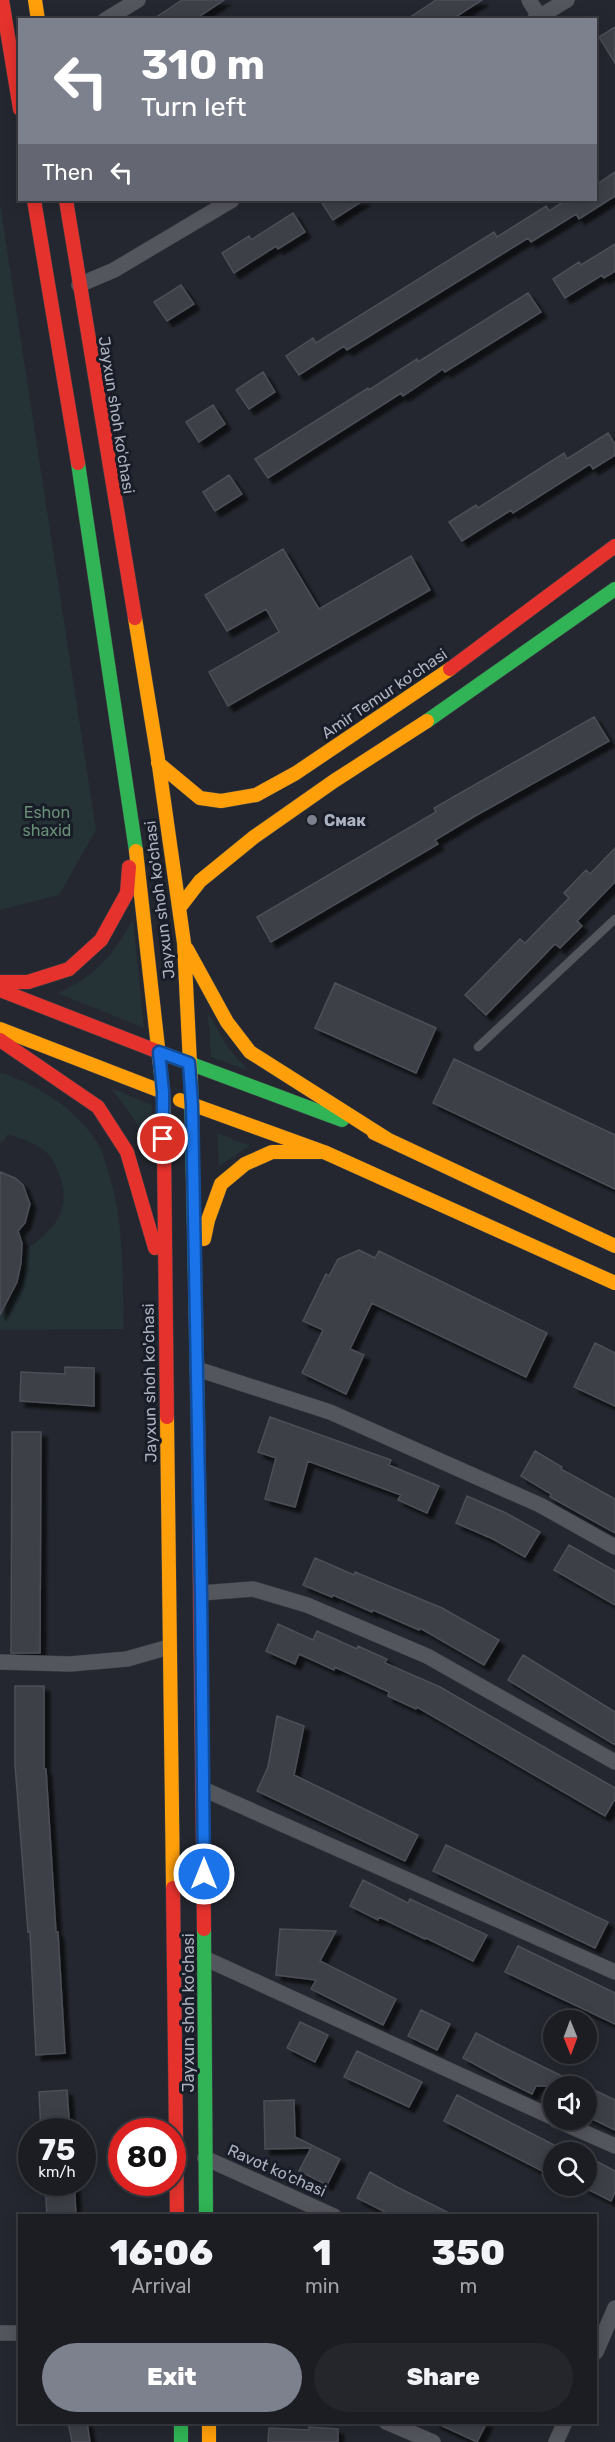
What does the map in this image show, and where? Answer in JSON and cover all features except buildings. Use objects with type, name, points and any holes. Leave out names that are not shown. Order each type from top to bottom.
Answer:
[{"type":"main road","points":[[2,0],[18,97]]},
{"type":"main road","points":[[35,0],[38,18]]},
{"type":"main road","name":"Jayxun shoh ko'chasi","points":[[34,201],[79,470],[132,820],[163,1092],[177,2214]]},
{"type":"main road","name":"Jayxun shoh ko'chasi","points":[[66,201],[158,764],[184,943],[192,1105],[201,1593],[206,2214]]},
{"type":"main road","name":"Amir Temur ko'chasi","points":[[158,764],[200,798],[221,801],[256,795],[296,773],[448,670],[615,546]]},
{"type":"main road","points":[[180,907],[200,881],[254,837],[334,781],[416,729],[615,589]]},
{"type":"main road","points":[[0,982],[28,982],[69,969],[101,940],[127,893],[132,820]]},
{"type":"main road","points":[[184,943],[227,1022],[250,1052],[387,1139]]},
{"type":"main road","points":[[0,990],[159,1052],[263,1089],[387,1139],[615,1246]]},
{"type":"main road","points":[[0,1029],[192,1105],[324,1152],[615,1283]]},
{"type":"main road","points":[[0,1040],[98,1107],[127,1152],[164,1280]]},
{"type":"main road","points":[[195,1282],[207,1220],[220,1184],[245,1164],[272,1152],[324,1152]]},
{"type":"main road","points":[[181,2424],[182,2442]]},
{"type":"main road","points":[[209,2424],[209,2442]]},
{"type":"street","points":[[108,18],[138,0]]},
{"type":"street","points":[[529,0],[536,18],[567,0]]},
{"type":"street","points":[[79,285],[114,270],[230,201]]},
{"type":"street","points":[[197,1369],[330,1412],[540,1505],[615,1547]]},
{"type":"street","points":[[201,1593],[253,1589],[307,1605],[427,1656],[615,1762]]},
{"type":"street","points":[[0,1662],[70,1664],[127,1659],[169,1647]]},
{"type":"street","points":[[203,1789],[615,1972]]},
{"type":"street","points":[[204,1958],[543,2113]]},
{"type":"street","points":[[579,2130],[615,2146]]},
{"type":"street","name":"Ravot ko'chasi","points":[[206,2158],[330,2214]]},
{"type":"street","points":[[597,2350],[615,2308]]},
{"type":"street","points":[[0,2333],[18,2333]]},
{"type":"street","points":[[391,2424],[433,2442]]},
{"type":"street","points":[[556,2442],[564,2424]]},
{"type":"lane","points":[[478,1047],[615,919]]},
{"type":"green space","name":"Eshon shaxid","points":[[0,204],[96,830],[59,895],[0,910]]},
{"type":"green space","points":[[133,919],[144,1028],[57,993],[82,980],[102,964],[119,943]]},
{"type":"green space","points":[[208,1013],[228,1048],[249,1071],[211,1057]]},
{"type":"green space","points":[[0,1072],[42,1091],[68,1109],[89,1131],[101,1149],[117,1205],[120,1225],[124,1329],[0,1330],[0,1316],[17,1292],[24,1275],[25,1250],[44,1236],[57,1220],[63,1200],[63,1189],[58,1170],[46,1152],[8,1134],[0,1143]]},
{"type":"green space","points":[[111,1088],[152,1105],[151,1150],[134,1119]]},
{"type":"green space","points":[[217,1133],[250,1146],[219,1166]]},
{"type":"traffic: fast","points":[[78,463],[136,851]]},
{"type":"traffic: fast","points":[[427,721],[615,589]]},
{"type":"traffic: fast","points":[[159,1052],[342,1120]]},
{"type":"traffic: fast","points":[[191,1084],[198,1424]]},
{"type":"traffic: fast","points":[[204,1929],[206,2214]]},
{"type":"traffic: fast","points":[[181,2424],[181,2442]]},
{"type":"traffic: slow","points":[[35,0],[38,18]]},
{"type":"traffic: slow","points":[[135,618],[184,943],[191,1084]]},
{"type":"traffic: slow","points":[[158,763],[200,798],[221,801],[256,795],[296,773],[450,669]]},
{"type":"traffic: slow","points":[[180,907],[200,881],[254,837],[334,781],[427,721]]},
{"type":"traffic: slow","points":[[136,851],[163,1092],[164,1149]]},
{"type":"traffic: slow","points":[[187,949],[227,1022],[250,1052],[387,1139]]},
{"type":"traffic: slow","points":[[0,1029],[163,1092]]},
{"type":"traffic: slow","points":[[180,1100],[324,1152],[615,1283]]},
{"type":"traffic: slow","points":[[374,1133],[615,1246]]},
{"type":"traffic: slow","points":[[204,1239],[221,1184],[245,1164],[272,1152],[324,1152]]},
{"type":"traffic: slow","points":[[167,1417],[173,1888]]},
{"type":"traffic: slow","points":[[209,2424],[209,2442]]},
{"type":"traffic: jam","points":[[2,0],[18,97]]},
{"type":"traffic: jam","points":[[34,201],[78,463]]},
{"type":"traffic: jam","points":[[66,201],[135,618]]},
{"type":"traffic: jam","points":[[450,669],[615,546]]},
{"type":"traffic: jam","points":[[0,982],[28,982],[69,969],[101,940],[127,893],[129,867]]},
{"type":"traffic: jam","points":[[0,990],[159,1052]]},
{"type":"traffic: jam","points":[[0,1040],[98,1107],[127,1152],[155,1248]]},
{"type":"traffic: jam","points":[[164,1149],[167,1417]]},
{"type":"traffic: jam","points":[[198,1424],[204,1929]]},
{"type":"traffic: jam","points":[[173,1888],[177,2214]]},
{"type":"place","name":"Смак","points":[[312,820]]},
{"type":"route","points":[[163,1139],[163,1092],[159,1052],[189,1063],[192,1105],[204,1874]]}]
